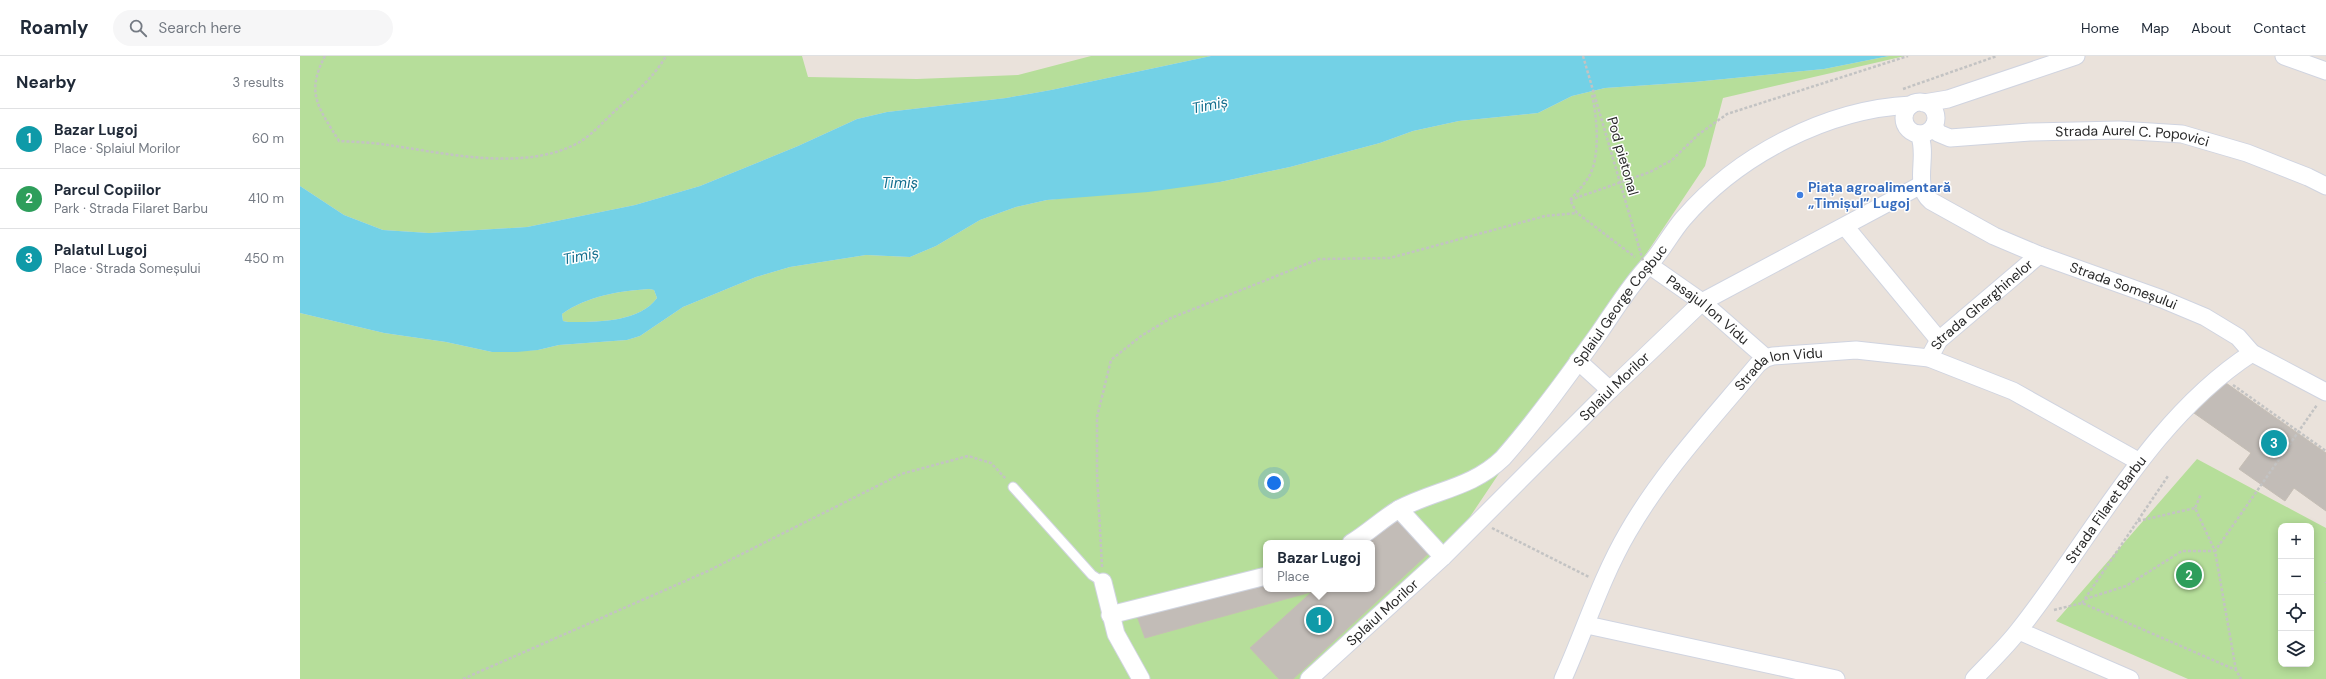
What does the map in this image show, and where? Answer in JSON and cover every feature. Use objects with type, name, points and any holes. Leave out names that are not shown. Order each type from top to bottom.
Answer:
[{"type":"street","points":[[1926,112],[1926,133],[1919,134],[1913,132],[1905,123],[1906,111],[1926,112],[1948,99],[2076,56]]},
{"type":"street","points":[[2284,56],[2326,71]]},
{"type":"street","name":"Splaiul George Coșbuc","points":[[1355,540],[1399,509],[1421,499],[1459,487],[1493,468],[1513,447],[1578,362],[1646,263],[1683,219],[1732,173],[1789,138],[1857,113],[1894,106],[1926,112]]},
{"type":"street","name":"Strada Aurel C. Popovici","points":[[1926,112],[1938,133],[1950,138],[2030,132],[2119,130],[2182,134],[2247,153],[2308,177],[2326,186]]},
{"type":"street","points":[[1919,134],[1923,142],[1924,155],[1921,185]]},
{"type":"street","name":"Strada Someșului","points":[[1921,185],[1925,196],[1957,217],[2039,255],[2162,299],[2204,317],[2238,337],[2252,354],[2322,398]]},
{"type":"street","name":"Splaiul Morilor","points":[[1309,679],[1443,557],[1610,390],[1702,302],[1921,185]]},
{"type":"street","points":[[1848,230],[1939,340]]},
{"type":"street","name":"Strada Gherghinelor","points":[[1929,358],[1939,340],[2039,255]]},
{"type":"street","name":"Pasajul Ion Vidu","points":[[1646,263],[1702,302],[1766,358]]},
{"type":"street","name":"Strada Ion Vidu","points":[[1563,679],[1587,625],[1612,561],[1647,502],[1677,461],[1758,364],[1766,358],[1817,351],[1856,350],[1929,358],[2013,391],[2138,461]]},
{"type":"street","name":"Strada Filaret Barbu","points":[[1974,679],[2019,631],[2114,499],[2138,461],[2188,406],[2220,376],[2252,354]]},
{"type":"street","points":[[1578,362],[1610,390]]},
{"type":"street","points":[[1493,468],[1512,488]]},
{"type":"street","points":[[1399,509],[1443,557]]},
{"type":"street","points":[[1110,615],[1263,577]]},
{"type":"street","points":[[1103,582],[1110,615],[1123,649],[1141,679]]},
{"type":"street","points":[[1587,625],[1836,679]]},
{"type":"street","points":[[2019,631],[2130,679]]},
{"type":"lane","points":[[1013,488],[1092,575],[1103,582]]},
{"type":"path","points":[[325,56],[318,69],[313,87],[317,101],[339,141],[381,144],[470,157],[515,158],[556,152],[579,142],[639,90],[660,67],[666,56]]},
{"type":"path","name":"Pod pietonal","points":[[1583,56],[1646,263]]},
{"type":"path","points":[[1570,200],[1650,172],[1672,160],[1699,134],[1727,114],[1908,56]]},
{"type":"path","points":[[1898,91],[1997,56]]},
{"type":"path","points":[[1570,200],[1589,177],[1598,143],[1596,111],[1592,95]]},
{"type":"path","points":[[1570,200],[1577,213],[1633,255]]},
{"type":"path","points":[[1103,582],[1097,474],[1097,417],[1111,360],[1141,336],[1171,318],[1319,260],[1390,258],[1545,216],[1577,213]]},
{"type":"path","points":[[2231,384],[2326,451]]},
{"type":"path","points":[[2215,551],[2322,398]]},
{"type":"path","points":[[463,679],[708,571],[901,474],[968,456],[991,463],[1013,488]]},
{"type":"path","points":[[2082,603],[2168,476]]},
{"type":"path","points":[[2201,494],[2195,508],[2215,551],[2236,670],[2242,679]]},
{"type":"path","points":[[2138,521],[2195,508]]},
{"type":"path","points":[[1490,528],[1593,579]]},
{"type":"path","points":[[2085,599],[2126,586],[2182,551],[2215,551]]},
{"type":"path","points":[[2054,610],[2082,603],[2236,670]]},
{"type":"green space","points":[[300,56],[802,56],[808,77],[917,79],[1018,75],[1091,56],[1211,56],[1051,90],[1006,98],[887,112],[857,119],[798,146],[700,186],[635,205],[527,227],[429,233],[383,230],[344,215],[300,186]]},
{"type":"green space","points":[[1889,56],[1905,56],[1723,98],[1705,166],[1443,557],[1309,679],[300,679],[300,313],[384,333],[446,342],[492,352],[538,350],[559,345],[627,340],[640,336],[683,307],[756,277],[790,267],[866,255],[910,257],[936,246],[980,220],[1016,207],[1047,200],[1220,182],[1290,167],[1380,143],[1413,131],[1459,121],[1538,113],[1572,96],[1605,88],[1694,82],[1824,69]]},
{"type":"green space","points":[[649,289],[654,290],[657,298],[649,306],[628,317],[591,322],[563,321],[562,314],[582,303],[615,293]]},
{"type":"green space","points":[[2197,459],[2326,528],[2326,679],[2188,679],[2056,621]]},
{"type":"water","name":"Timiș","points":[[1211,56],[1889,56],[1824,69],[1694,82],[1605,88],[1572,96],[1538,113],[1459,121],[1413,131],[1380,143],[1290,167],[1220,182],[1148,192],[1047,200],[1016,207],[980,220],[936,246],[910,257],[866,255],[790,267],[756,277],[683,307],[640,336],[627,340],[559,345],[538,350],[517,352],[492,352],[446,342],[384,333],[300,313],[300,186],[344,215],[383,230],[429,233],[527,227],[635,205],[700,186],[798,146],[857,119],[887,112],[1006,98]],"holes":[[[654,290],[657,298],[649,306],[628,317],[591,322],[563,321],[562,314],[593,299],[626,291]]]},
{"type":"building","points":[[2226,383],[2326,453],[2326,511],[2294,488],[2285,501],[2239,469],[2251,453],[2194,413]]},
{"type":"building","points":[[1398,514],[1431,551],[1293,679],[1279,679],[1250,648],[1312,592],[1375,592],[1375,540],[1369,540]]},
{"type":"building","points":[[1263,581],[1263,592],[1311,592],[1145,638],[1137,616]]},
{"type":"place","name":"Piața agroalimentară „Timișul” Lugoj","points":[[1800,195]]},
{"type":"place","name":"Palatul Lugoj","points":[[2274,443]]},
{"type":"place","name":"Parcul Copiilor","points":[[2189,575]]},
{"type":"place","name":"Bazar Lugoj","points":[[1319,620]]}]
